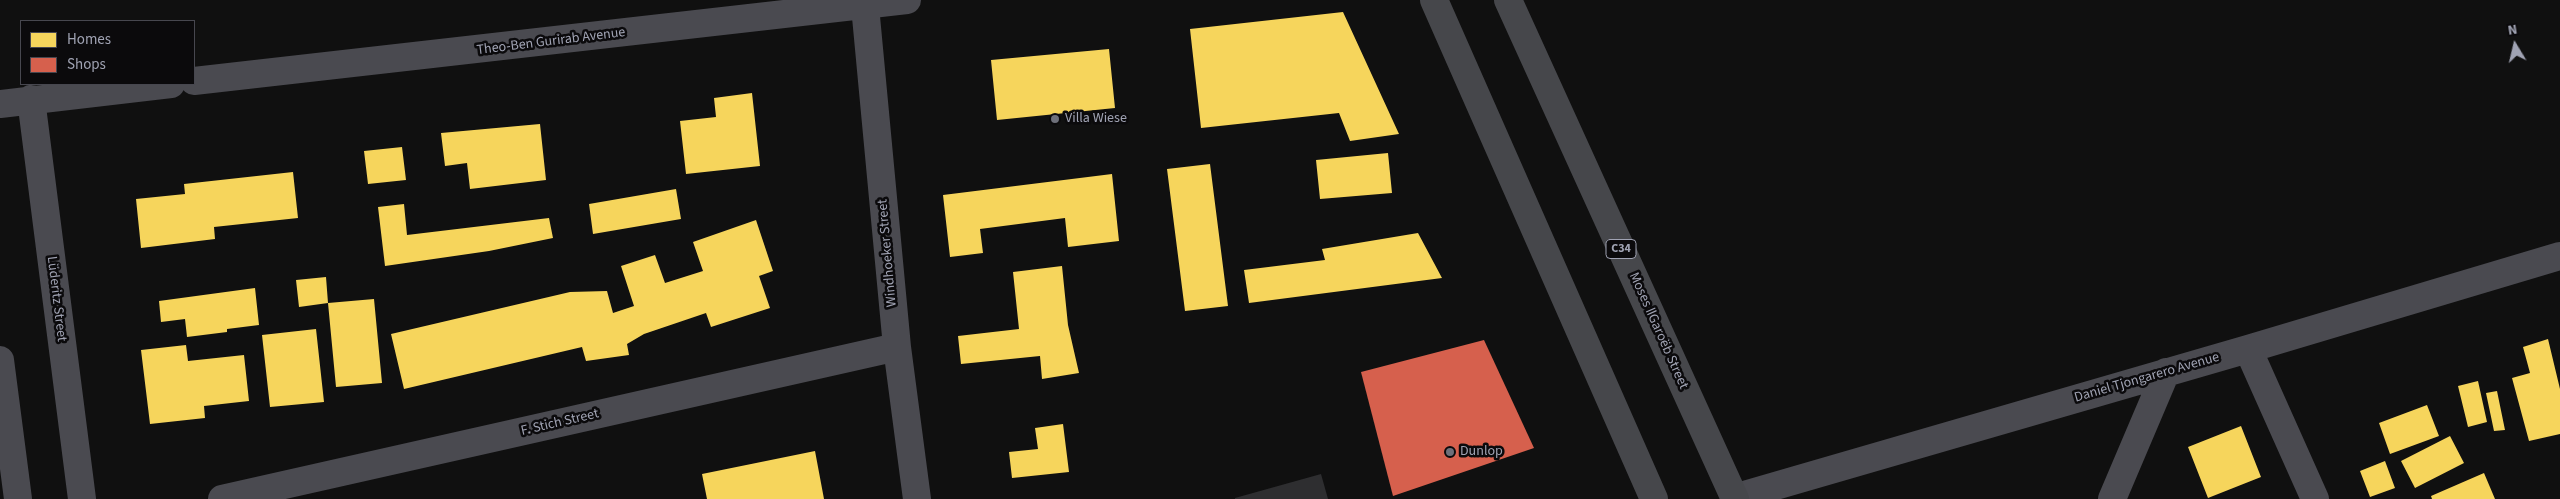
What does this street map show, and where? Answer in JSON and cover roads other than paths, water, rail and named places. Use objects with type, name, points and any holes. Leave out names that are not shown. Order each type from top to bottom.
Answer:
[{"type":"main road","points":[[1434,0],[1654,499]]},
{"type":"main road","name":"Moses ǁGaroëb Street","points":[[1508,0],[1734,498]]},
{"type":"street","name":"Theo-Ben Gurirab Avenue","points":[[195,81],[908,0]]},
{"type":"street","name":"Windhoeker Street","points":[[865,6],[897,347],[917,499]]},
{"type":"street","points":[[0,104],[162,85]]},
{"type":"street","name":"Lüderitz Street","points":[[31,99],[82,499]]},
{"type":"street","name":"Daniel Tjongarero Avenue","points":[[1734,498],[2248,349],[2560,256]]},
{"type":"street","name":"F. Stich Street","points":[[222,499],[897,347]]},
{"type":"street","points":[[2248,349],[2315,499]]},
{"type":"street","points":[[0,360],[18,499]]},
{"type":"street","points":[[2112,499],[2166,372]]},
{"type":"place","name":"Villa Wiese","points":[[1055,119]]},
{"type":"place","name":"Dunlop","points":[[1450,452]]}]
